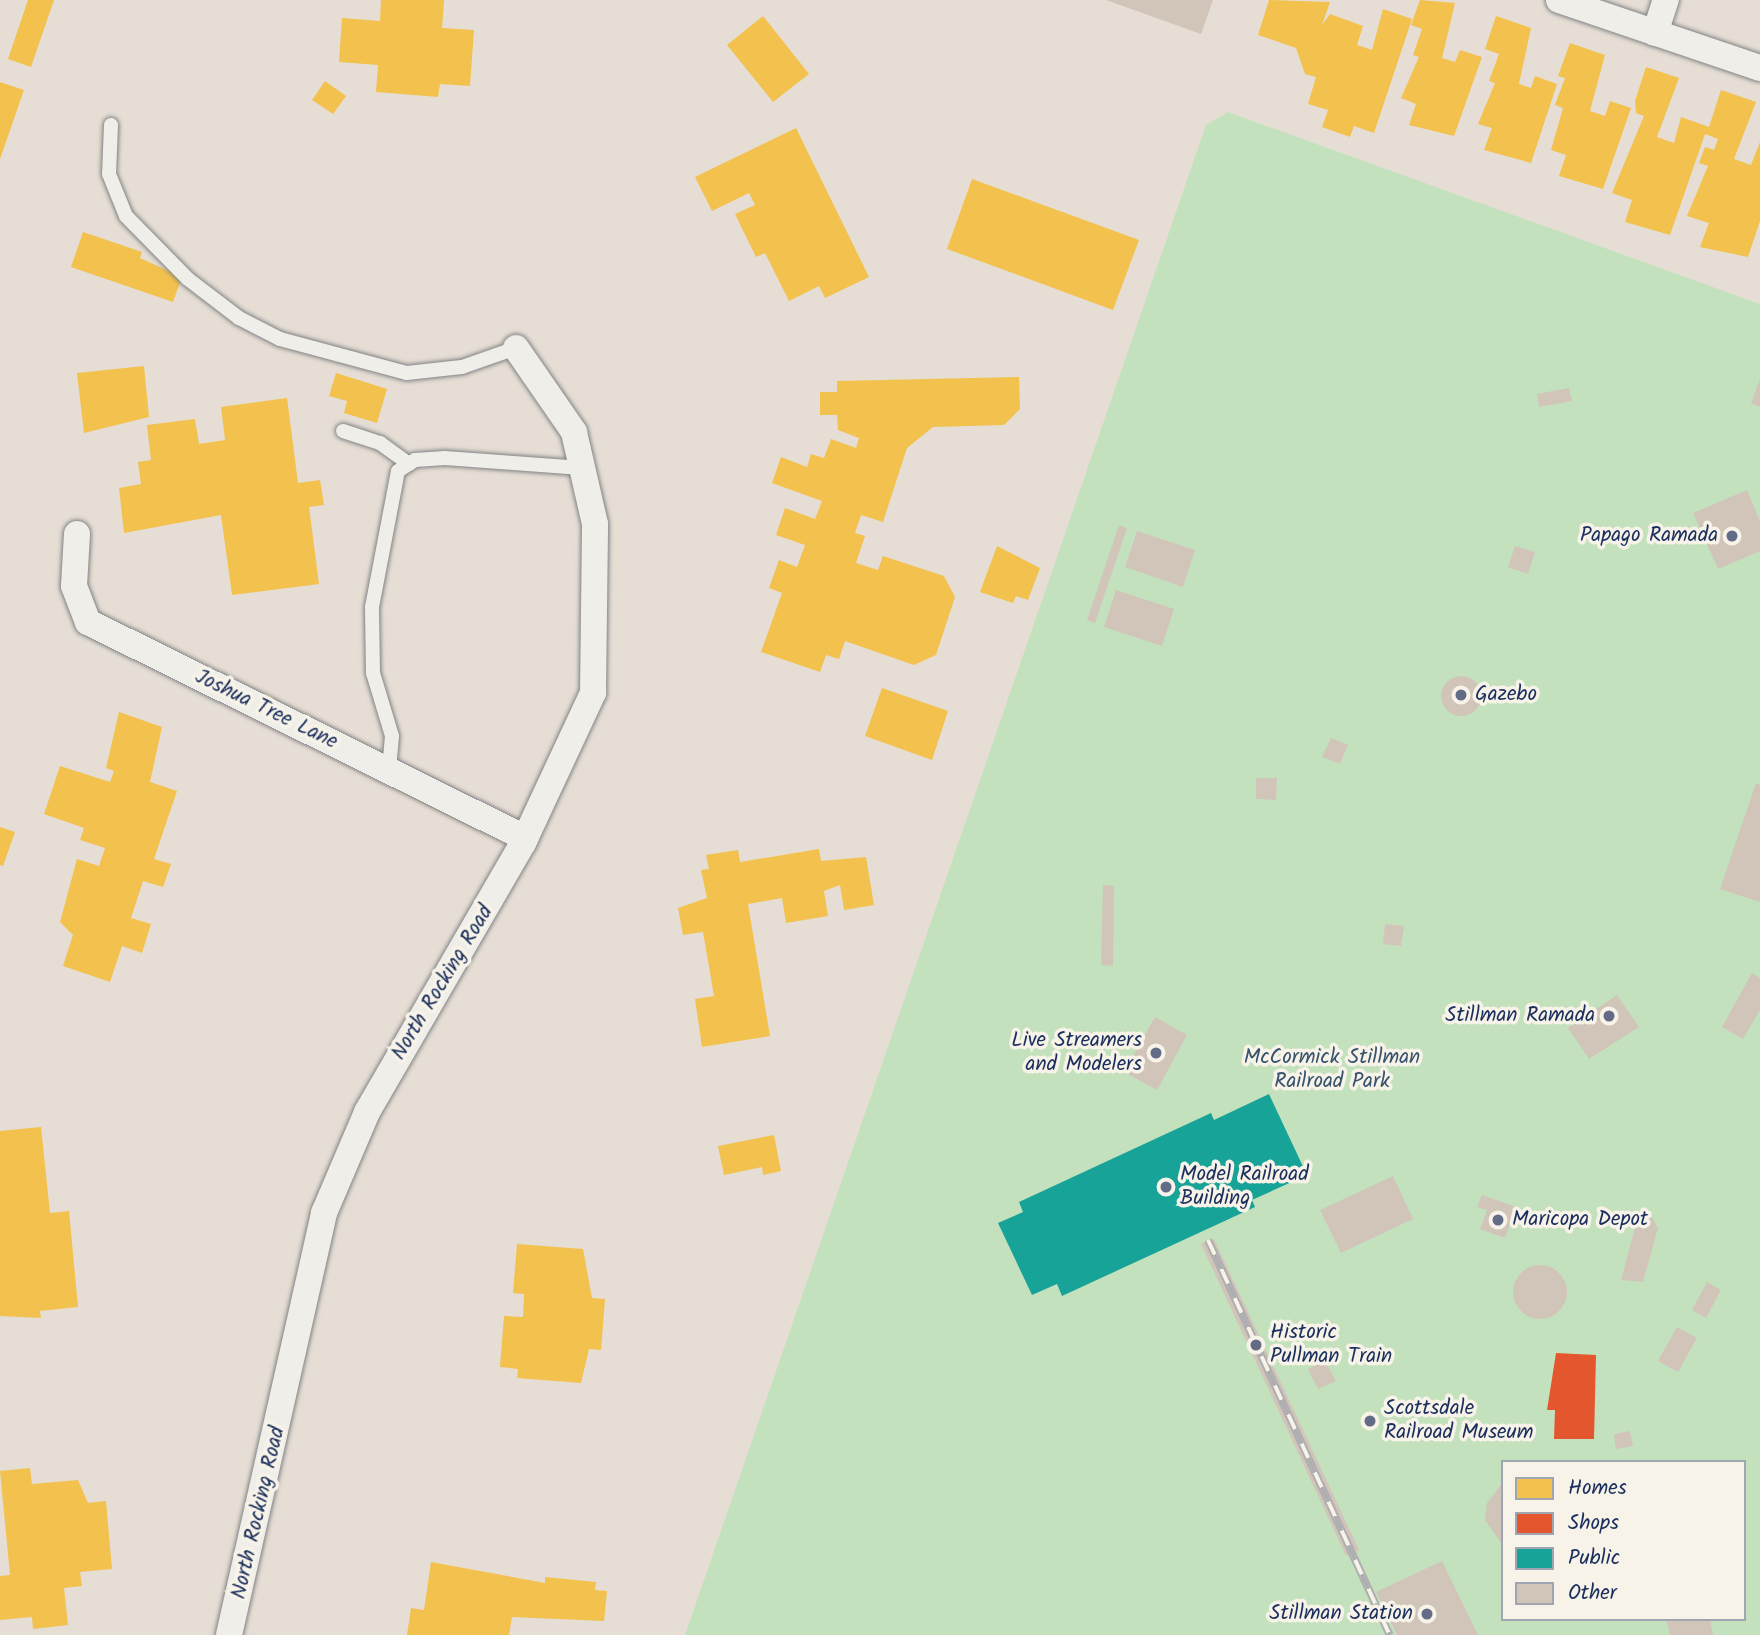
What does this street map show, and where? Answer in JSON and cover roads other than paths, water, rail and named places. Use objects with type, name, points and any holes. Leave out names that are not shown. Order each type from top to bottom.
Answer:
[{"type":"street","points":[[1559,0],[1760,68]]},
{"type":"street","points":[[1655,33],[1666,0]]},
{"type":"street","name":"North Rocking Road","points":[[229,1635],[324,1213],[367,1112],[526,838],[593,693],[596,524],[574,432],[516,348]]},
{"type":"street","name":"Joshua Tree Lane","points":[[77,534],[74,586],[88,622],[526,838]]},
{"type":"lane","points":[[111,125],[109,174],[127,216],[188,279],[239,318],[280,339],[407,373],[462,368],[516,348]]},
{"type":"lane","points":[[343,431],[380,443],[409,464]]},
{"type":"lane","points":[[389,771],[392,736],[373,673],[372,607],[390,497],[398,471],[409,464],[445,458],[582,468]]},
{"type":"railway","points":[[1208,1240],[1390,1635]]},
{"type":"place","name":"Papago Ramada","points":[[1732,536]]},
{"type":"place","name":"Gazebo","points":[[1461,695]]},
{"type":"place","name":"Stillman Ramada","points":[[1609,1016]]},
{"type":"place","name":"Live Streamers and Modelers","points":[[1156,1053]]},
{"type":"place","name":"Model Railroad Building","points":[[1166,1187]]},
{"type":"place","name":"Maricopa Depot","points":[[1498,1220]]},
{"type":"place","name":"Historic Pullman Train","points":[[1256,1345]]},
{"type":"place","name":"Scottsdale Railroad Museum","points":[[1370,1421]]},
{"type":"place","name":"Stillman Station","points":[[1427,1614]]},
{"type":"park label","name":"McCormick Stillman Railroad Park","points":[[1332,1070]]}]
